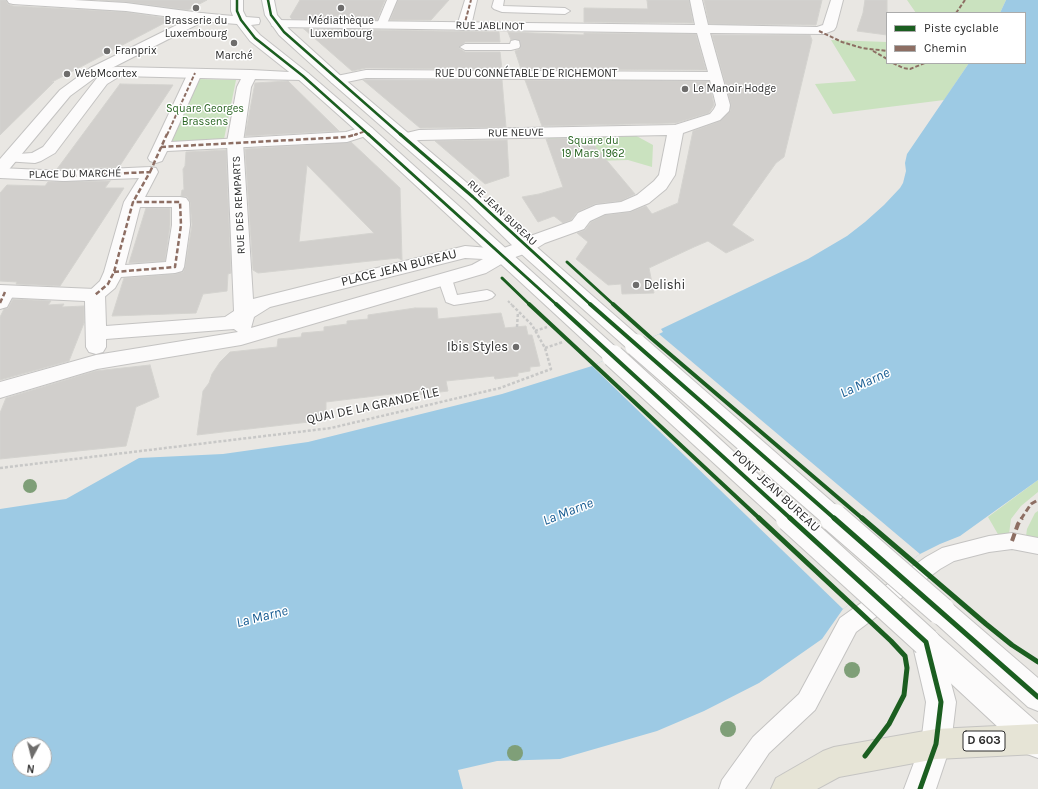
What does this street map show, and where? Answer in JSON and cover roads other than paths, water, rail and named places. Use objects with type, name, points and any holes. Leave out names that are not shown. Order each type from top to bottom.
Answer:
[{"type":"main road","name":"D 603","points":[[787,789],[834,762],[936,744],[1036,740]]},
{"type":"street","name":"RUE JABLINOT","points":[[13,0],[126,7],[201,17],[277,23],[464,26],[516,34],[563,27],[819,31],[829,27],[837,0]]},
{"type":"street","points":[[237,0],[237,11],[241,20]]},
{"type":"street","name":"RUE JEAN BUREAU","points":[[268,0],[271,15],[284,32],[337,80],[473,197],[525,247],[636,345]]},
{"type":"street","points":[[464,26],[472,0]]},
{"type":"street","points":[[696,0],[702,29],[716,76]]},
{"type":"street","points":[[5,164],[65,93],[95,71],[201,17]]},
{"type":"street","name":"PONT JEAN BUREAU","points":[[241,20],[255,38],[303,76],[366,131],[926,642],[1036,740]]},
{"type":"street","points":[[95,71],[303,76]]},
{"type":"street","points":[[5,164],[36,158],[48,150],[102,81],[118,71]]},
{"type":"street","points":[[2,295],[95,295],[108,284],[114,272],[133,202],[150,172],[195,73]]},
{"type":"street","name":"RUE DES REMPARTS","points":[[241,338],[244,314],[235,142],[244,87],[251,74]]},
{"type":"street","name":"RUE DU CONNÉTABLE DE RICHEMONT","points":[[337,80],[366,74],[716,76]]},
{"type":"street","name":"RUE NEUVE","points":[[404,138],[418,135],[676,130],[715,117],[721,111],[723,105],[716,76]]},
{"type":"street","points":[[503,255],[525,247],[539,239],[578,225],[584,217],[602,209],[624,207],[643,199],[660,185],[667,175],[676,130]]},
{"type":"street","points":[[161,147],[346,137],[366,131]]},
{"type":"street","points":[[0,142],[23,142]]},
{"type":"street","name":"PLACE DU MARCHÉ","points":[[0,173],[64,176],[150,172]]},
{"type":"street","points":[[114,272],[175,267],[181,225],[180,202],[133,202]]},
{"type":"street","name":"PLACE JEAN BUREAU","points":[[96,333],[230,323],[264,302],[466,252],[503,255]]},
{"type":"street","name":"PLACE JEAN BUREAU","points":[[0,390],[96,362],[241,338],[479,269],[503,255]]},
{"type":"street","points":[[95,295],[96,362]]},
{"type":"street","name":"PONT JEAN BUREAU","points":[[636,345],[1038,697]]},
{"type":"street","points":[[920,789],[936,744],[941,702],[926,642]]},
{"type":"lane","points":[[382,24],[392,0]]},
{"type":"lane","points":[[499,0],[498,7],[502,9],[565,10]]},
{"type":"lane","points":[[563,27],[565,10],[564,0]]},
{"type":"lane","points":[[465,47],[515,46],[516,34]]},
{"type":"lane","points":[[445,279],[451,299],[454,300],[487,295]]},
{"type":"lane","points":[[731,789],[761,745],[807,702],[848,624],[933,563],[949,554],[989,544],[1012,541],[1038,546]]},
{"type":"water","name":"La Marne","points":[[1006,0],[1038,0],[1038,480],[960,536],[920,554],[843,609],[822,639],[759,683],[704,711],[657,731],[560,759],[497,761],[458,770],[463,789],[0,789],[0,509],[66,499],[139,458],[223,454],[308,442],[502,394],[592,366],[663,332],[661,329],[808,259],[847,236],[884,205],[900,188],[906,171],[905,163],[907,154],[968,64],[1026,64],[1026,12],[1000,12]]},
{"type":"place","name":"Brasserie du Luxembourg","points":[[196,8]]},
{"type":"place","name":"Médiathèque Luxembourg","points":[[341,8]]},
{"type":"place","name":"Marché","points":[[234,43]]},
{"type":"place","name":"Franprix","points":[[107,51]]},
{"type":"place","name":"WebMcortex","points":[[67,74]]},
{"type":"place","name":"Le Manoir Hodge","points":[[685,89]]},
{"type":"place","name":"Delishi","points":[[636,285]]},
{"type":"place","name":"Ibis Styles","points":[[516,347]]},
{"type":"park label","name":"Square Georges Brassens","points":[[205,115]]},
{"type":"park label","name":"Square du 19 Mars 1962","points":[[593,147]]}]
